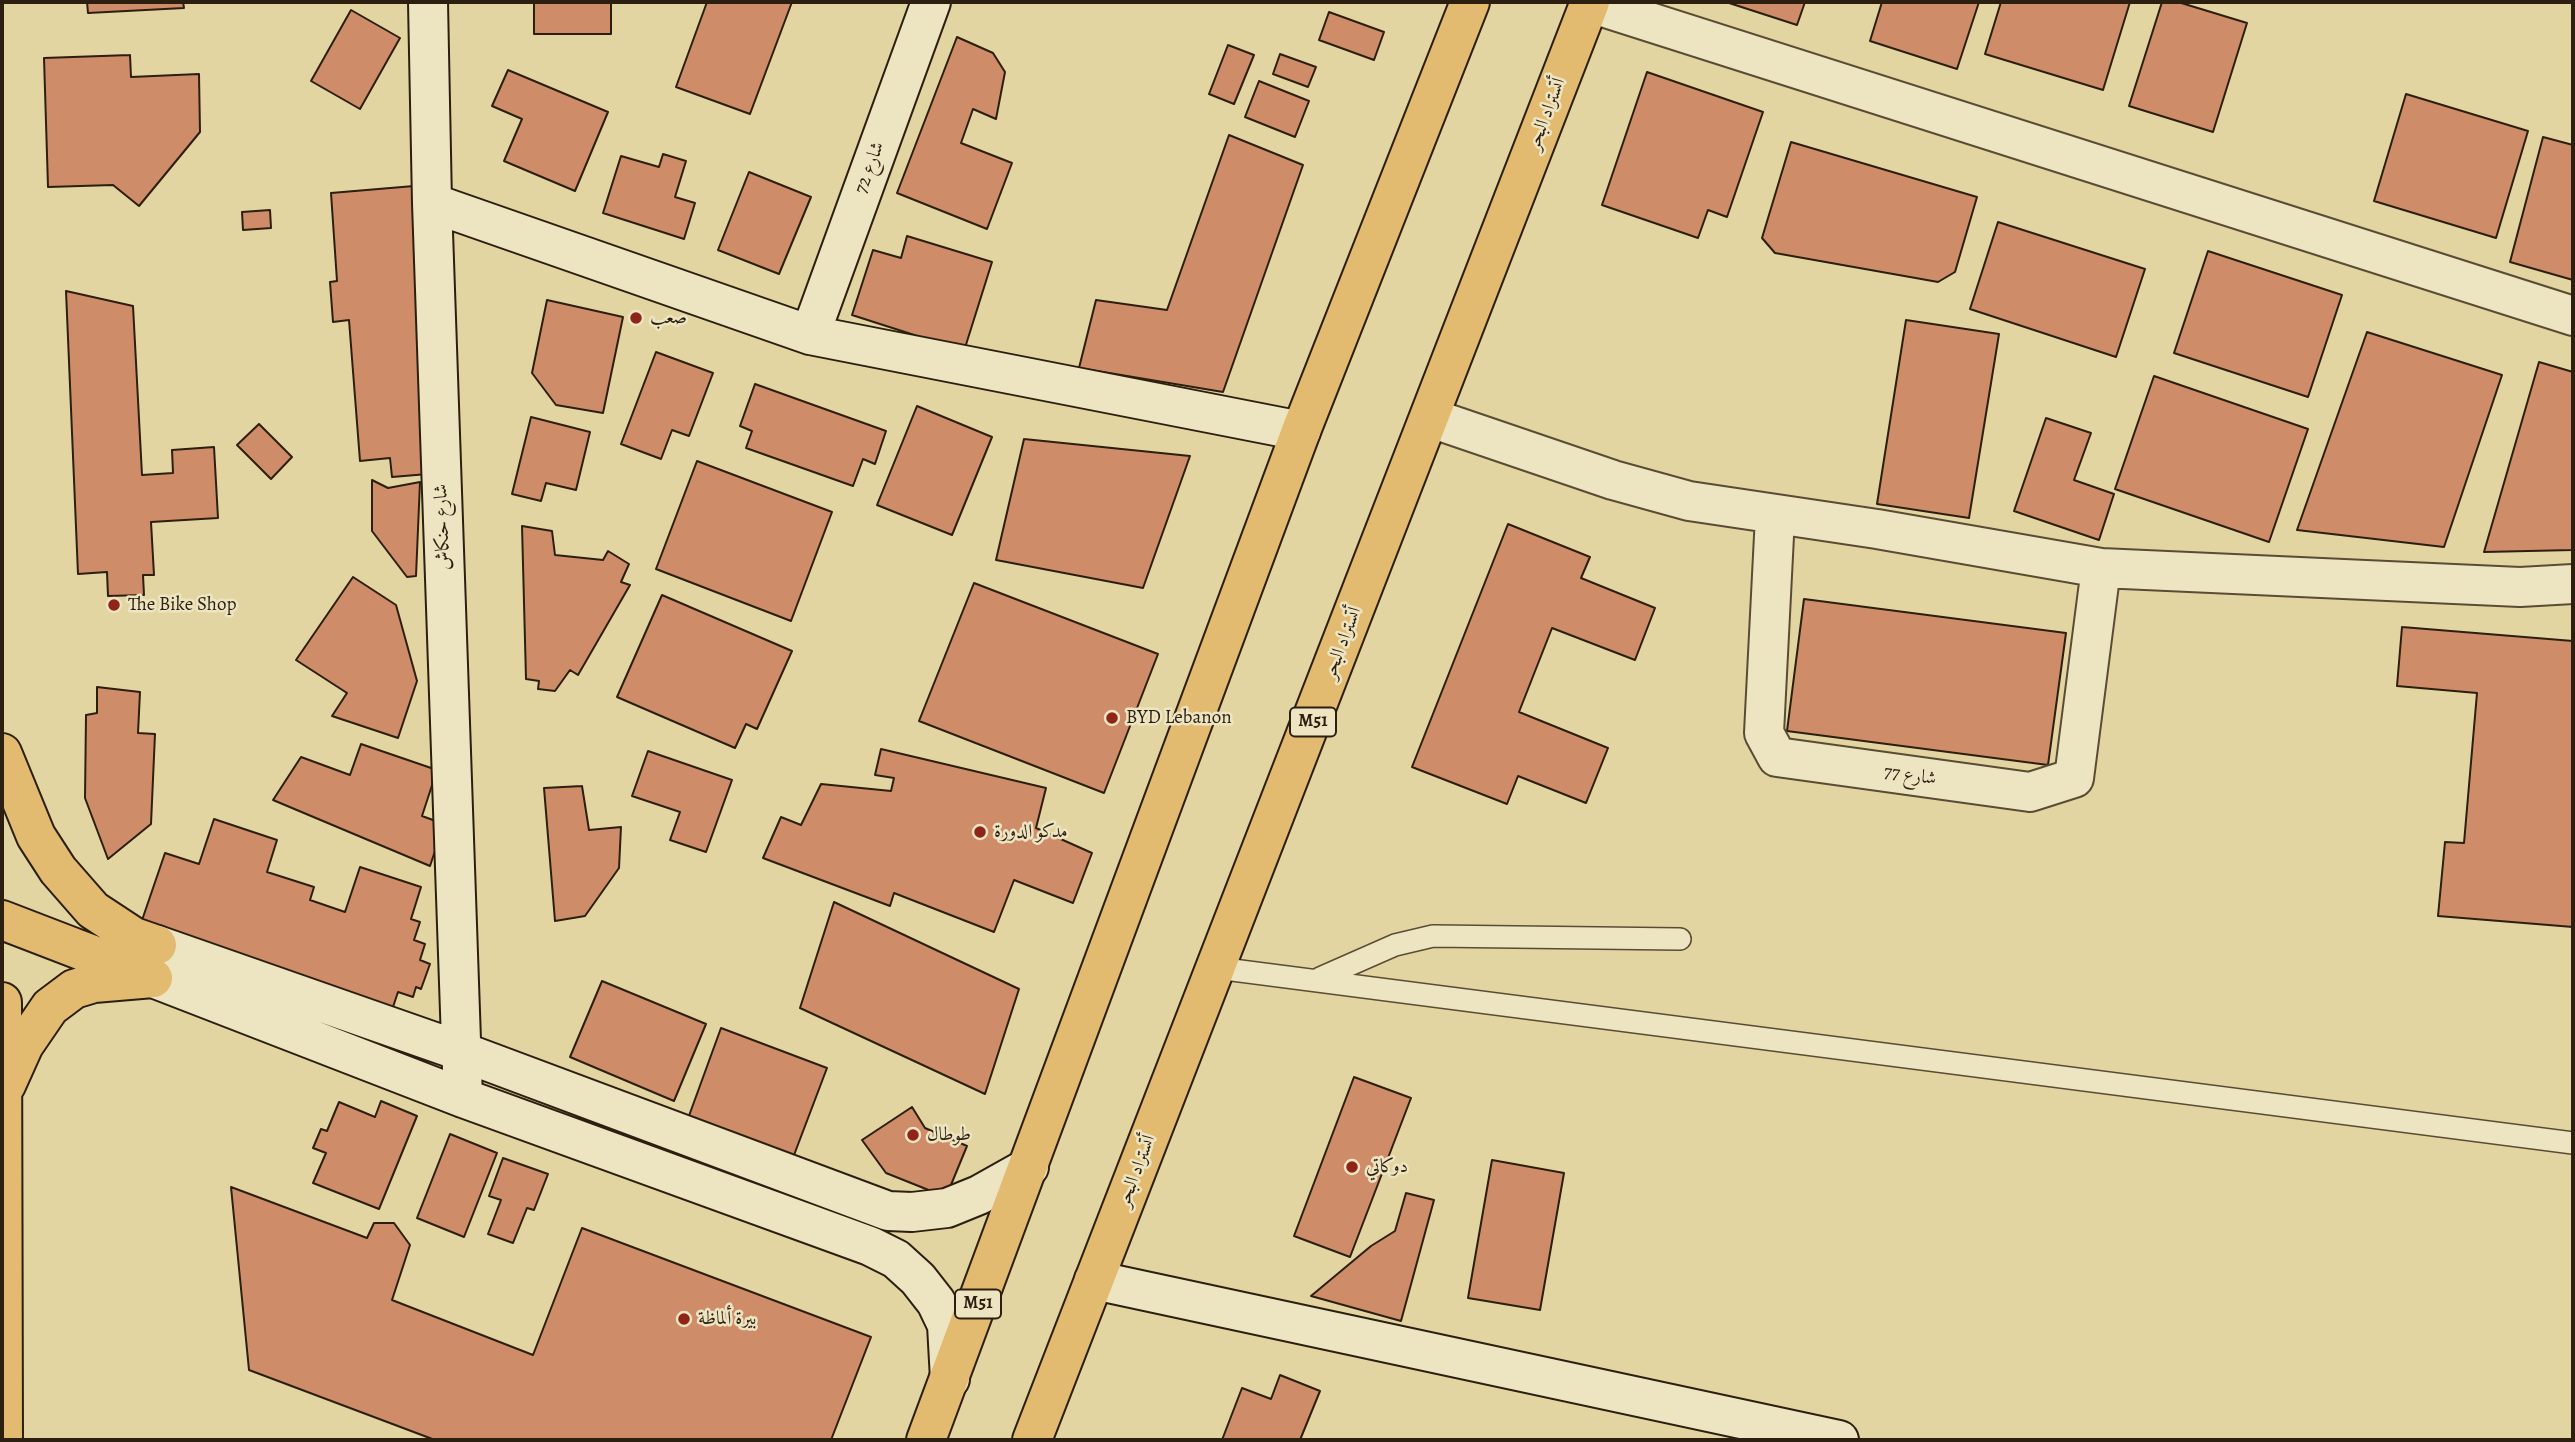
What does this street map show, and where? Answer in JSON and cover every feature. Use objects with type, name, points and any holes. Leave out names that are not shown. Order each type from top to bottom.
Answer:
[{"type":"highway","name":"M51","points":[[926,1440],[1301,431],[1471,2]]},
{"type":"highway","name":"أتستراد البحر","points":[[1032,1440],[1431,418],[1590,2]]},
{"type":"highway","points":[[2,753],[36,836],[58,870],[93,910],[134,937],[155,962]]},
{"type":"highway","points":[[2,920],[155,962]]},
{"type":"highway","points":[[3,1094],[24,1045],[50,1007],[74,989],[155,962]]},
{"type":"highway","points":[[2,1002],[3,1440]]},
{"type":"street","name":"شارع حنكاش","points":[[428,2],[432,203],[463,1098]]},
{"type":"street","name":"شارع 72","points":[[810,335],[931,2]]},
{"type":"street","points":[[1590,2],[2573,316]]},
{"type":"street","points":[[432,203],[810,335],[1301,431]]},
{"type":"street","points":[[1431,418],[1614,480],[1689,501],[1775,516],[1877,529],[2101,568],[2520,587],[2573,584]]},
{"type":"street","name":"شارع 77","points":[[1775,516],[1764,733],[1777,757],[2030,792],[2074,778],[2101,568]]},
{"type":"street","points":[[155,962],[460,1051],[888,1211],[912,1212],[947,1208],[1029,1167]]},
{"type":"street","points":[[155,962],[463,1098],[857,1241],[896,1259],[918,1279],[936,1302],[947,1325],[950,1379]]},
{"type":"street","points":[[1094,1280],[1821,1438]]},
{"type":"lane","points":[[1318,979],[1395,945],[1433,936],[1680,939]]},
{"type":"lane","points":[[1217,968],[2573,1143]]},
{"type":"building","points":[[87,2],[183,2],[184,8],[88,13]]},
{"type":"building","points":[[534,2],[611,2],[611,34],[534,34]]},
{"type":"building","points":[[707,2],[792,2],[750,114],[676,87]]},
{"type":"building","points":[[1726,2],[1805,2],[1797,25]]},
{"type":"building","points":[[1882,2],[1979,2],[1957,69],[1870,41]]},
{"type":"building","points":[[2001,2],[2130,2],[2103,90],[1985,54]]},
{"type":"building","points":[[2162,2],[2178,2],[2247,23],[2213,132],[2129,106]]},
{"type":"building","points":[[351,10],[400,38],[360,109],[311,81]]},
{"type":"building","points":[[1329,12],[1384,32],[1374,60],[1319,40]]},
{"type":"building","points":[[957,37],[993,53],[1005,72],[996,119],[973,109],[961,143],[1012,163],[987,229],[897,193]]},
{"type":"building","points":[[1228,45],[1254,55],[1234,104],[1209,94]]},
{"type":"building","points":[[1280,54],[1316,67],[1308,87],[1273,74]]},
{"type":"building","points":[[130,55],[131,77],[199,74],[200,132],[139,206],[113,185],[48,187],[44,58]]},
{"type":"building","points":[[508,70],[608,112],[575,191],[504,161],[522,119],[492,106]]},
{"type":"building","points":[[1647,72],[1763,112],[1727,217],[1708,210],[1698,238],[1602,205]]},
{"type":"building","points":[[1259,81],[1309,101],[1295,137],[1245,117]]},
{"type":"building","points":[[2406,94],[2528,131],[2496,238],[2374,201]]},
{"type":"building","points":[[1229,135],[1303,165],[1223,392],[1079,368],[1096,300],[1167,310]]},
{"type":"building","points":[[2543,137],[2573,145],[2573,280],[2510,262]]},
{"type":"building","points":[[1791,142],[1977,197],[1955,272],[1938,282],[1775,253],[1762,238]]},
{"type":"building","points":[[663,154],[686,161],[675,197],[695,203],[684,239],[603,213],[621,156],[659,167]]},
{"type":"building","points":[[749,172],[811,197],[779,274],[718,250]]},
{"type":"building","points":[[414,186],[428,474],[392,477],[390,458],[360,461],[349,320],[333,322],[330,282],[337,281],[331,193]]},
{"type":"building","points":[[270,210],[271,228],[243,230],[242,212]]},
{"type":"building","points":[[1998,222],[2145,269],[2116,357],[1970,309]]},
{"type":"building","points":[[907,236],[992,262],[964,351],[852,315],[873,250],[901,258]]},
{"type":"building","points":[[2208,251],[2342,295],[2308,397],[2174,353]]},
{"type":"building","points":[[66,291],[133,306],[142,475],[173,473],[172,450],[214,447],[218,518],[151,522],[154,575],[143,575],[144,595],[108,596],[107,572],[78,574]]},
{"type":"building","points":[[547,300],[623,317],[603,413],[556,405],[532,373]]},
{"type":"building","points":[[1906,320],[1999,334],[1969,518],[1877,504]]},
{"type":"building","points":[[2367,332],[2502,375],[2444,547],[2297,530]]},
{"type":"building","points":[[656,352],[713,373],[689,436],[672,430],[661,459],[621,444]]},
{"type":"building","points":[[2539,362],[2573,372],[2573,550],[2484,552]]},
{"type":"building","points":[[2154,376],[2308,429],[2269,542],[2115,489]]},
{"type":"building","points":[[755,384],[886,431],[875,464],[863,459],[853,486],[746,448],[752,431],[740,426]]},
{"type":"building","points":[[917,406],[992,437],[952,535],[877,505]]},
{"type":"building","points":[[531,417],[590,432],[576,490],[546,483],[541,501],[512,494]]},
{"type":"building","points":[[2046,418],[2091,433],[2074,480],[2114,494],[2099,540],[2014,511]]},
{"type":"building","points":[[259,424],[292,457],[271,479],[237,445]]},
{"type":"building","points":[[1024,439],[1190,456],[1143,588],[996,560]]},
{"type":"building","points":[[697,461],[832,512],[791,621],[656,569]]},
{"type":"building","points":[[372,480],[388,488],[420,482],[416,576],[407,577],[372,531]]},
{"type":"building","points":[[1508,524],[1590,557],[1581,578],[1655,608],[1635,660],[1552,628],[1519,712],[1608,748],[1586,803],[1518,776],[1507,804],[1412,767]]},
{"type":"building","points":[[522,526],[552,531],[555,555],[603,560],[608,551],[629,564],[621,582],[630,585],[578,675],[570,670],[555,691],[538,689],[539,681],[526,679]]},
{"type":"building","points":[[353,577],[396,605],[417,681],[398,738],[332,716],[347,693],[296,660]]},
{"type":"building","points":[[974,583],[1158,654],[1104,793],[919,721]]},
{"type":"building","points":[[662,595],[792,651],[757,729],[746,724],[735,748],[617,697]]},
{"type":"building","points":[[1804,599],[2066,633],[2048,765],[1787,731]]},
{"type":"building","points":[[2402,627],[2573,641],[2573,927],[2438,916],[2445,842],[2464,843],[2477,693],[2397,686]]},
{"type":"building","points":[[97,687],[140,692],[138,733],[155,734],[151,824],[108,859],[85,798],[86,715],[97,713]]},
{"type":"building","points":[[361,744],[437,770],[422,816],[444,824],[430,866],[273,800],[301,757],[350,775]]},
{"type":"building","points":[[881,749],[1046,788],[1036,828],[1092,853],[1073,903],[1014,880],[994,932],[894,893],[890,906],[763,858],[781,817],[801,825],[821,784],[891,791],[894,778],[875,775]]},
{"type":"building","points":[[648,751],[732,780],[706,852],[670,840],[680,812],[632,796]]},
{"type":"building","points":[[582,786],[589,830],[621,827],[619,868],[585,916],[555,921],[544,788]]},
{"type":"building","points":[[214,819],[277,840],[267,872],[314,887],[310,900],[345,912],[360,867],[421,887],[411,919],[420,922],[414,940],[425,944],[420,960],[430,964],[421,989],[416,987],[413,997],[398,992],[391,1013],[139,929],[165,853],[199,864]]},
{"type":"building","points":[[834,902],[1019,989],[985,1094],[800,1008]]},
{"type":"building","points":[[602,981],[706,1024],[674,1101],[570,1057]]},
{"type":"building","points":[[721,1028],[827,1068],[791,1163],[686,1124]]},
{"type":"building","name":"دوكاتي","points":[[1354,1077],[1411,1098],[1350,1257],[1294,1236]]},
{"type":"building","points":[[381,1101],[417,1116],[379,1209],[313,1183],[326,1153],[313,1148],[321,1129],[327,1131],[339,1102],[375,1117]]},
{"type":"building","points":[[912,1107],[925,1128],[967,1146],[946,1197],[886,1173],[862,1140]]},
{"type":"building","points":[[450,1134],[497,1153],[464,1237],[417,1218]]},
{"type":"building","points":[[503,1158],[548,1174],[534,1210],[527,1208],[513,1243],[488,1234],[501,1200],[489,1196]]},
{"type":"building","points":[[1492,1160],[1564,1173],[1540,1310],[1468,1298]]},
{"type":"building","name":"بيرة ألماظة","points":[[231,1187],[367,1238],[374,1223],[394,1223],[410,1245],[392,1300],[533,1355],[582,1228],[871,1337],[831,1440],[435,1440],[249,1370]]},
{"type":"building","points":[[1406,1193],[1434,1200],[1401,1321],[1311,1296],[1371,1246],[1395,1231]]},
{"type":"building","points":[[1280,1375],[1320,1391],[1300,1440],[1222,1440],[1242,1388],[1271,1399]]},
{"type":"place","name":"صعب","points":[[636,318]]},
{"type":"place","name":"The Bike Shop","points":[[114,605]]},
{"type":"place","name":"BYD Lebanon","points":[[1112,718]]},
{"type":"place","name":"مدكو الدورة","points":[[980,832]]},
{"type":"place","name":"طوطال","points":[[913,1135]]},
{"type":"place","name":"دوكاتي","points":[[1352,1167]]},
{"type":"place","name":"بيرة ألماظة","points":[[684,1319]]}]
